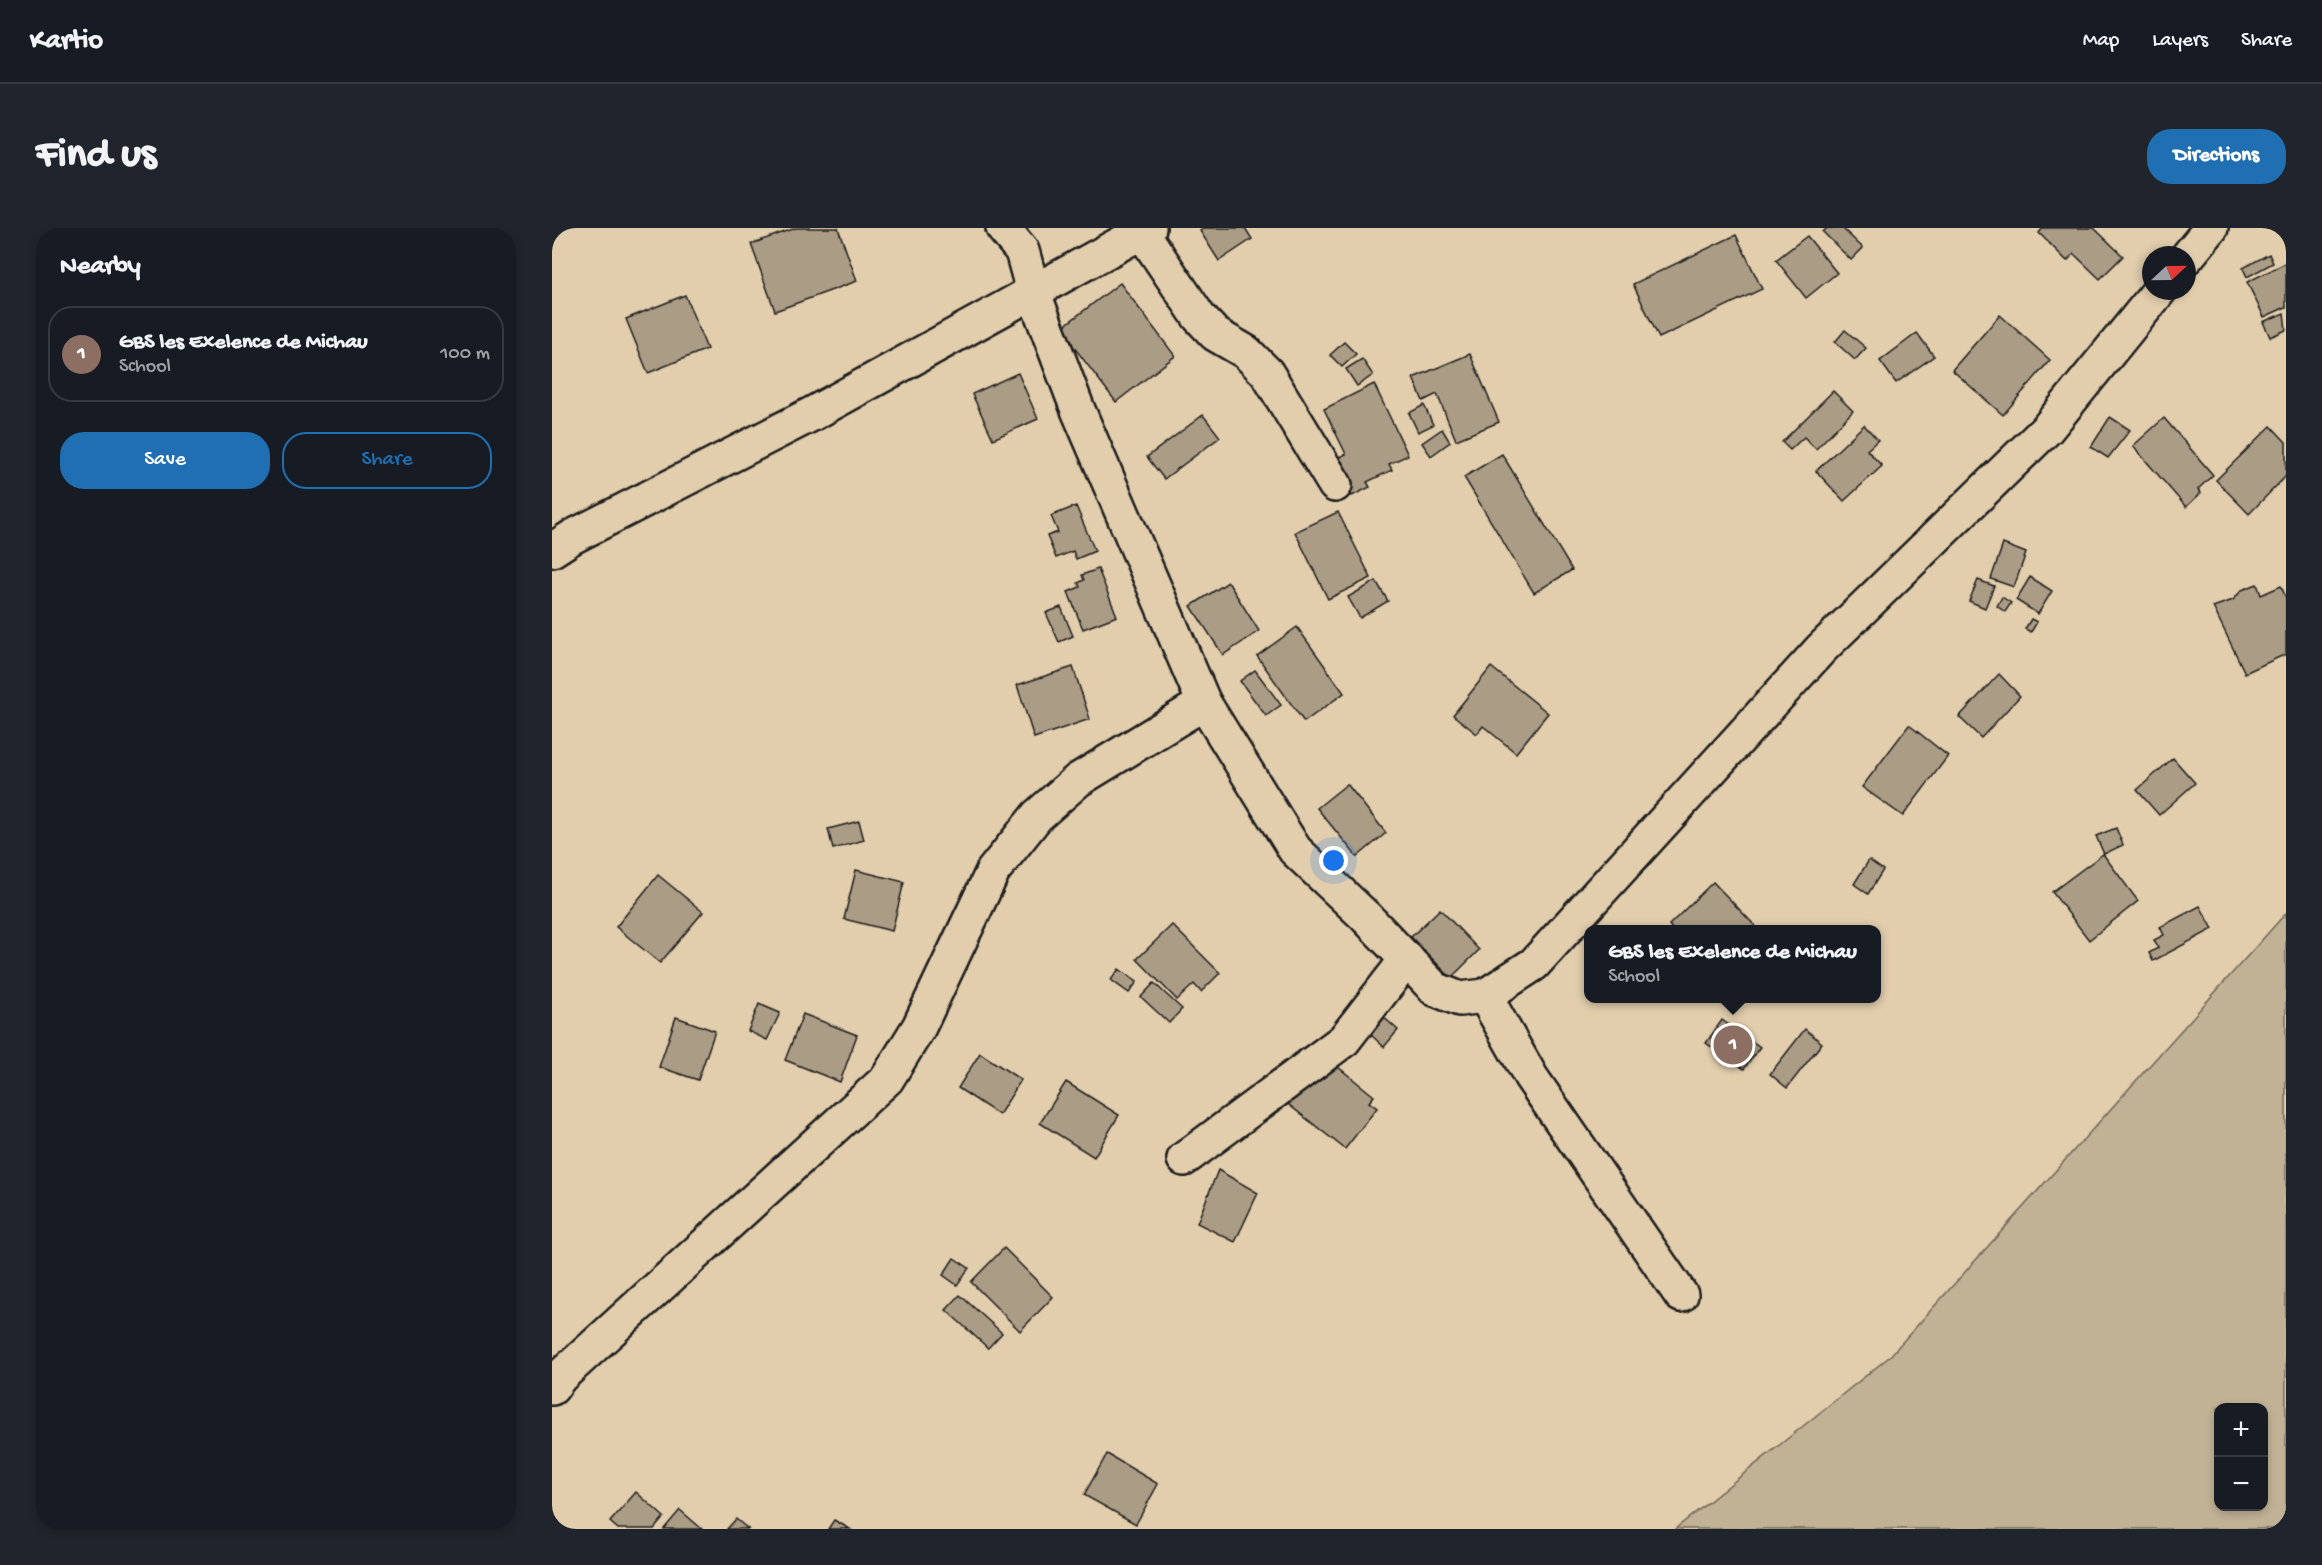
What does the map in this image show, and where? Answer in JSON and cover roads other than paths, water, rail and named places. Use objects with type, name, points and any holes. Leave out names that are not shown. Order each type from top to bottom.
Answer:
[{"type":"street","points":[[1003,228],[1022,251],[1033,291],[1078,410],[1204,703],[1295,850],[1435,989],[1460,999],[1485,996],[1534,964],[1821,649],[2047,429],[2152,300]]},
{"type":"street","points":[[2196,246],[2211,228]]},
{"type":"street","points":[[552,550],[572,537],[812,414],[1145,230],[1199,317],[1215,334],[1246,352],[1267,373],[1335,485]]},
{"type":"street","points":[[552,1388],[560,1377],[887,1079],[920,1027],[993,871],[1037,816],[1078,780],[1204,703]]},
{"type":"street","points":[[1184,1159],[1344,1040],[1407,960]]},
{"type":"street","points":[[1485,996],[1532,1077],[1682,1295]]},
{"type":"place","name":"GBS les Exelence de Michau","points":[[1733,1045]]}]
